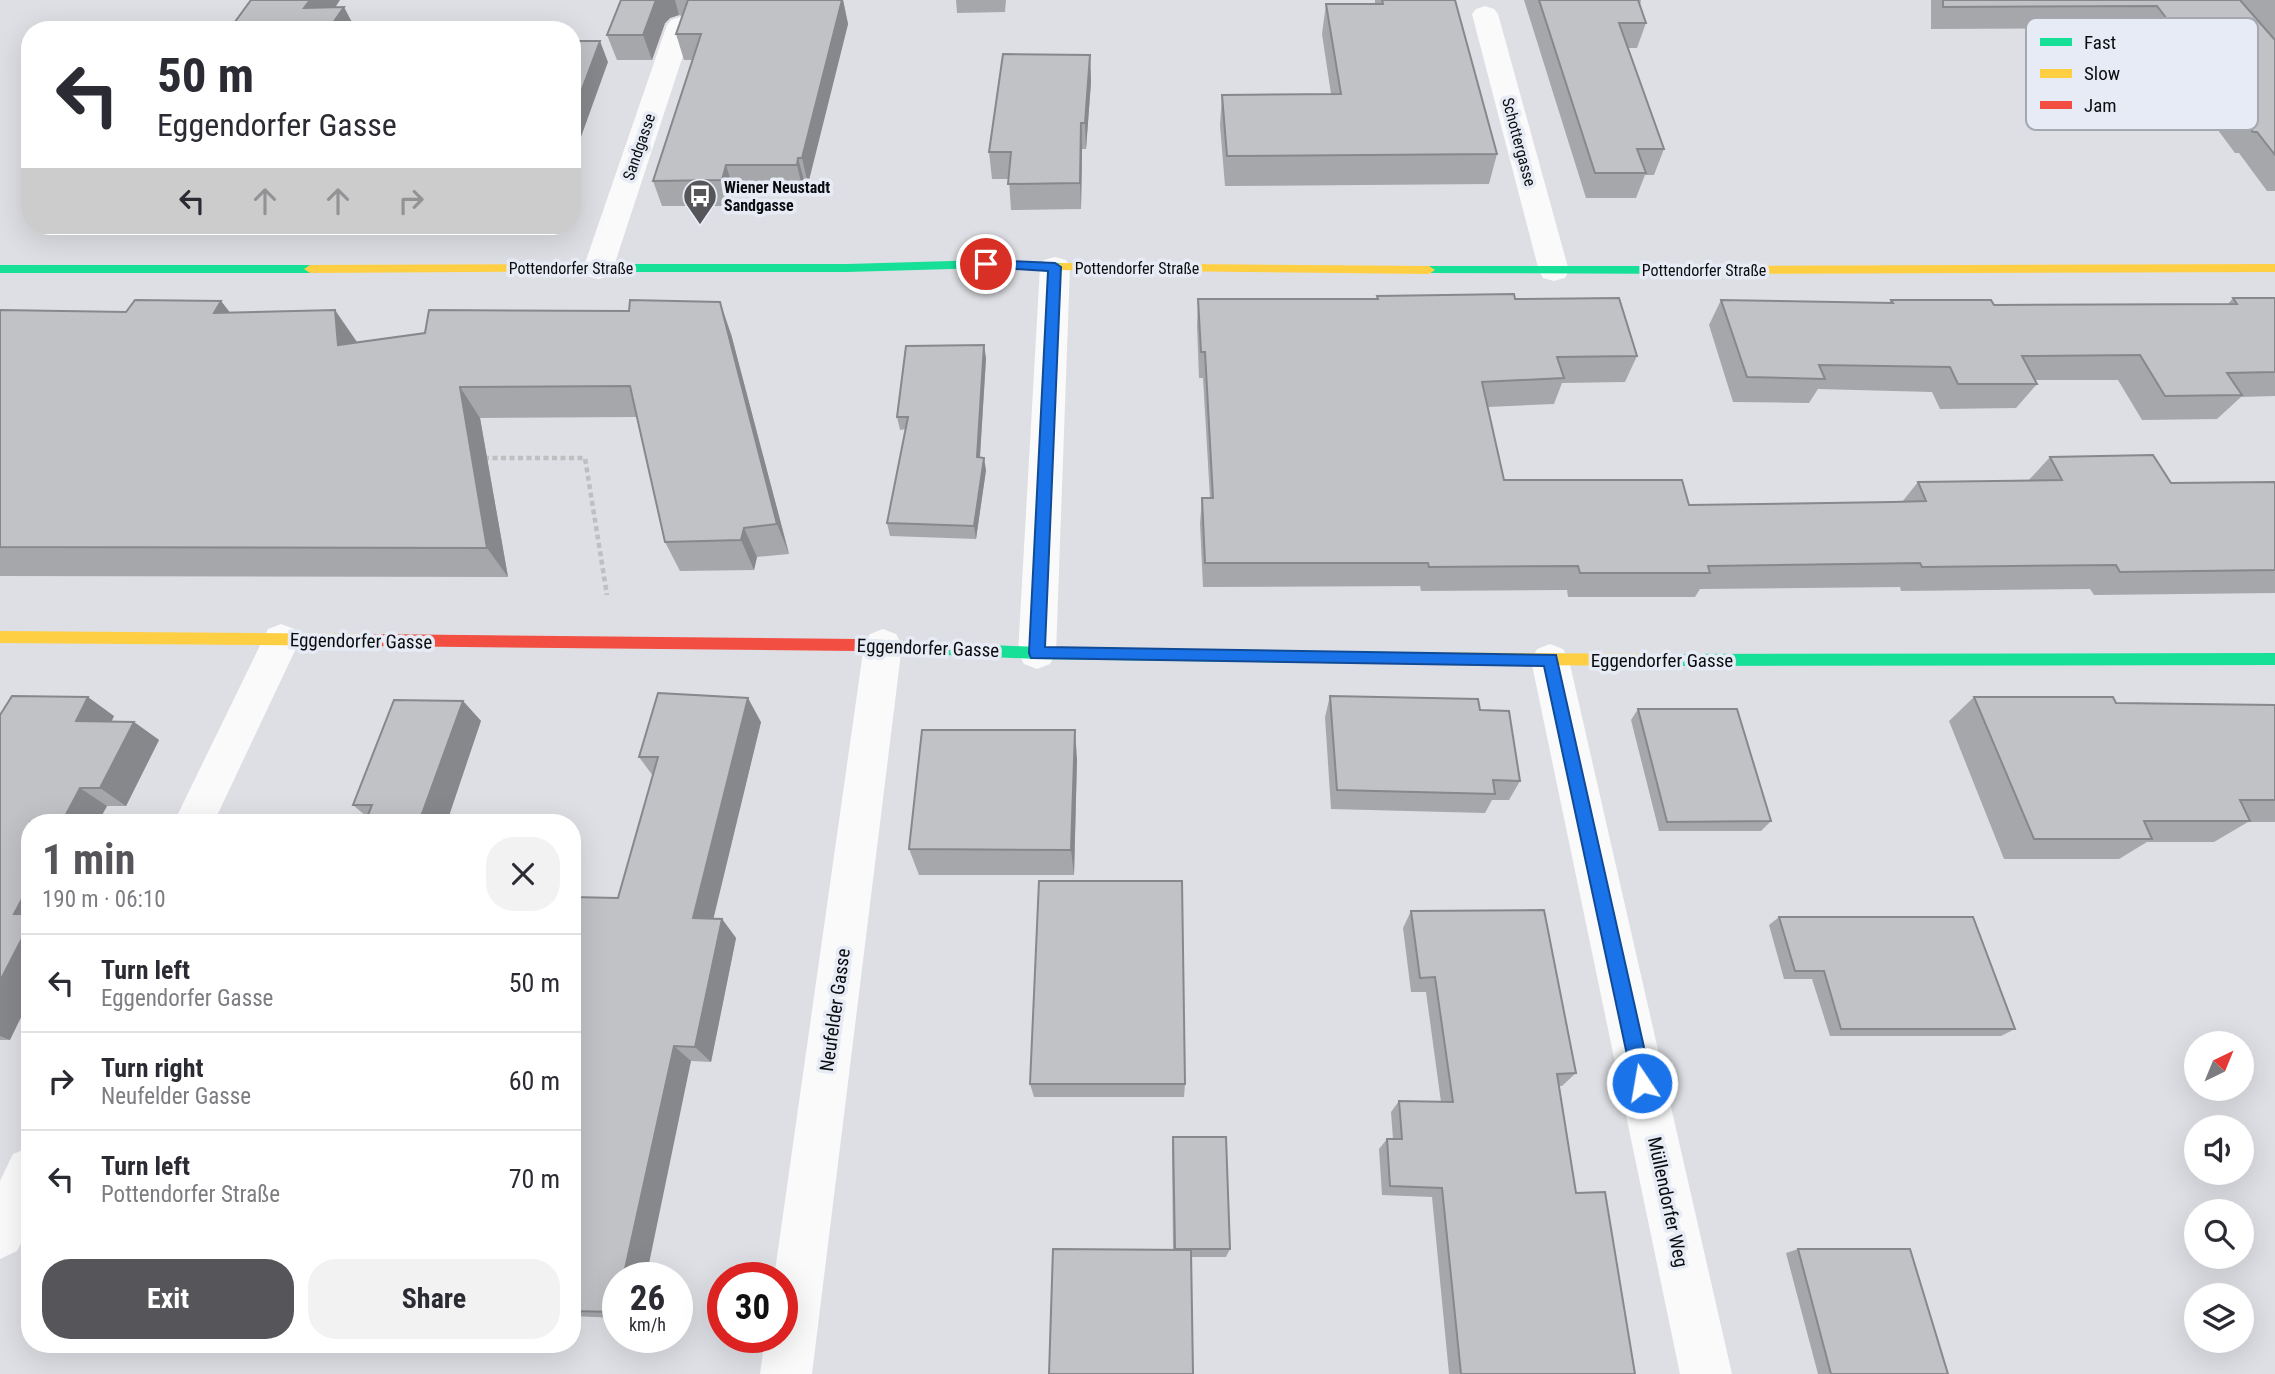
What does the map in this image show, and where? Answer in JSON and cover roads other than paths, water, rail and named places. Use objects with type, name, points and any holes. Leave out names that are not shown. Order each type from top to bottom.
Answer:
[{"type":"main road","name":"Pottendorfer Straße","points":[[0,269],[598,269],[986,264],[1055,267],[1554,271],[2275,268]]},
{"type":"main road","name":"Eggendorfer Gasse","points":[[0,637],[883,646],[1037,653],[1550,660],[2275,659]]},
{"type":"street","name":"Schottergasse","points":[[1485,14],[1554,271]]},
{"type":"street","name":"Sandgasse","points":[[598,269],[680,25]]},
{"type":"street","points":[[1037,653],[1055,267]]},
{"type":"street","points":[[198,814],[281,640]]},
{"type":"street","name":"Neufelder Gasse","points":[[786,1374],[883,646]]},
{"type":"street","name":"Müllendorfer Weg","points":[[1550,660],[1706,1374]]},
{"type":"street","points":[[0,1234],[21,1190]]},
{"type":"place","name":"Wiener Neustadt Sandgasse","points":[[700,226]]}]
